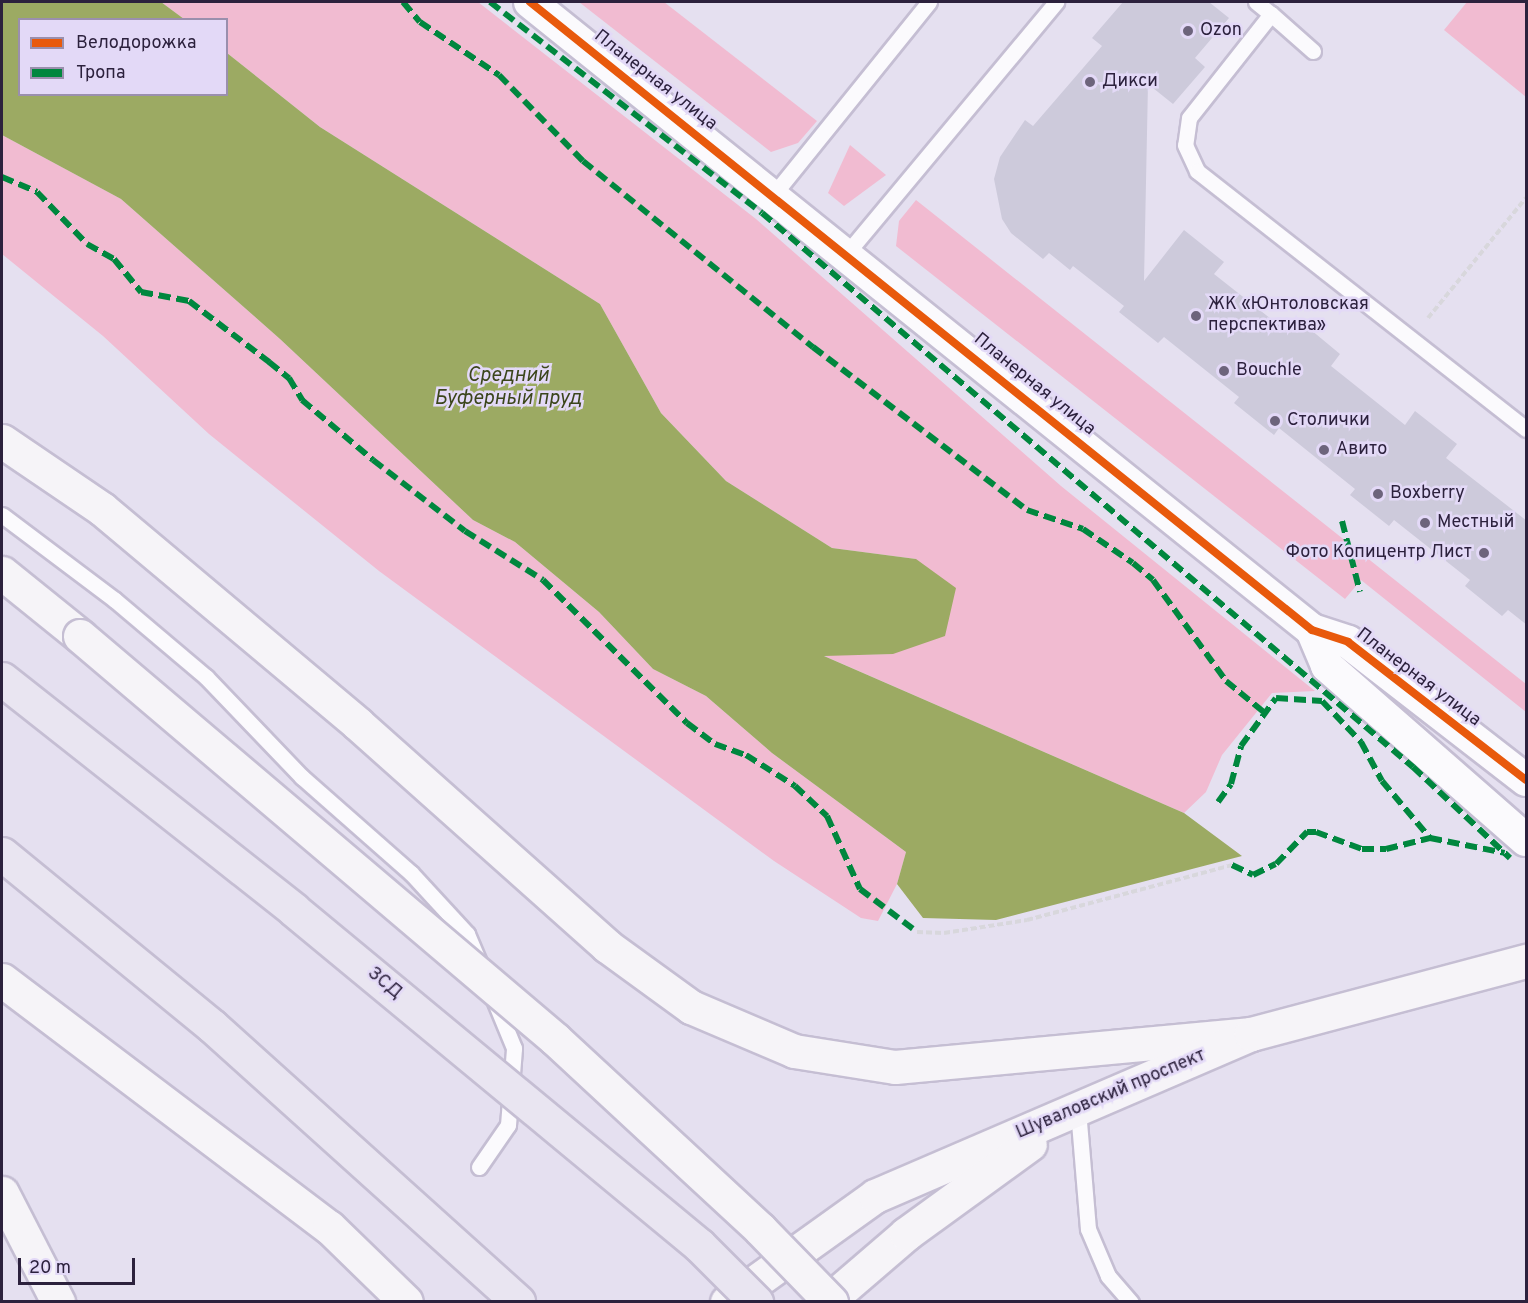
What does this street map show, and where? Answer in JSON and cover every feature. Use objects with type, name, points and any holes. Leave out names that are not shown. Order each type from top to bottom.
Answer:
[{"type":"highway","name":"ЗСД","points":[[2,680],[303,918],[699,1245],[756,1302]]},
{"type":"highway","points":[[2,854],[212,1026],[518,1302]]},
{"type":"main road","points":[[2,441],[102,509],[358,724],[607,946],[691,1007],[794,1051],[895,1067],[1251,1034]]},
{"type":"main road","points":[[2,573],[80,636],[555,1039],[760,1228],[829,1302],[906,1234],[1078,1110]]},
{"type":"main road","name":"Шуваловский проспект","points":[[728,1302],[875,1196],[1251,1034],[1527,962]]},
{"type":"main road","points":[[2,980],[328,1227],[398,1288],[406,1302]]},
{"type":"main road","points":[[2,1193],[58,1302]]},
{"type":"street","name":"Планерная улица","points":[[530,2],[774,194],[1312,630],[1348,642],[1527,780]]},
{"type":"street","name":"Планерная улица","points":[[1312,630],[1327,666],[1527,840]]},
{"type":"lane","points":[[774,194],[930,2]]},
{"type":"lane","points":[[847,253],[1056,2]]},
{"type":"lane","points":[[1256,2],[1314,51]]},
{"type":"lane","points":[[1271,14],[1189,118],[1185,145],[1197,171],[1527,429]]},
{"type":"lane","points":[[2,515],[115,600],[206,677],[302,777],[411,873],[467,934],[514,1048],[508,1125],[479,1167]]},
{"type":"lane","points":[[1078,1110],[1088,1229],[1108,1276],[1131,1302]]},
{"type":"path","points":[[1410,339],[1527,198]]},
{"type":"path","points":[[916,932],[944,933],[1027,920],[1232,865]]},
{"type":"shaded area","points":[[161,2],[478,2],[756,219],[1061,486],[1315,691],[1272,693],[1222,755],[1206,792],[1184,813],[822,655],[893,654],[916,559],[832,548],[726,481],[661,413],[600,304],[320,127],[228,54],[228,18],[183,18]]},
{"type":"shaded area","points":[[579,2],[664,2],[817,121],[798,143],[771,152]]},
{"type":"shaded area","points":[[1467,2],[1526,2],[1526,97],[1444,30]]},
{"type":"shaded area","points":[[2,135],[121,199],[280,339],[473,520],[515,542],[599,612],[653,669],[706,696],[772,753],[906,852],[897,884],[878,921],[861,918],[774,861],[379,571],[209,434],[103,336],[2,254]]},
{"type":"shaded area","points":[[850,145],[886,175],[844,206],[828,193]]},
{"type":"shaded area","points":[[916,200],[1526,684],[1526,712],[1361,580],[1345,599],[896,246],[899,221]]},
{"type":"water","name":"Средний Буферный пруд","points":[[2,2],[161,2],[183,18],[18,18],[18,96],[228,96],[228,54],[320,127],[600,304],[661,413],[726,481],[832,548],[916,559],[956,588],[945,636],[893,654],[824,656],[1184,813],[1242,856],[996,920],[923,918],[897,884],[906,852],[772,753],[706,696],[653,669],[599,612],[515,542],[473,520],[280,339],[121,199],[2,135]]},
{"type":"building","name":"ЖК «Юнтоловская перспектива»","points":[[1123,2],[1209,2],[1229,18],[1195,58],[1205,67],[1173,104],[1148,84],[1144,281],[1184,230],[1224,262],[1214,274],[1289,333],[1299,320],[1340,354],[1331,366],[1405,425],[1415,411],[1457,444],[1446,458],[1527,521],[1527,625],[1508,610],[1502,616],[1465,586],[1470,580],[1394,520],[1389,526],[1350,495],[1355,489],[1279,428],[1274,435],[1234,403],[1239,397],[1164,337],[1158,343],[1119,312],[1124,306],[1073,266],[1070,270],[1049,253],[1043,259],[1011,233],[1002,219],[994,179],[1000,157],[1025,120],[1033,126],[1102,46],[1092,38]]},
{"type":"marked path","points":[[403,2],[420,22],[499,75],[583,161],[813,347],[1027,510],[1083,529],[1133,563],[1153,580],[1226,681],[1265,713]]},
{"type":"marked path","points":[[490,2],[762,213],[1413,767],[1510,858]]},
{"type":"marked path","points":[[2,177],[37,192],[87,244],[114,259],[141,292],[189,301],[269,362],[289,378],[302,400],[373,460],[465,531],[543,580],[687,723],[715,744],[746,755],[795,786],[827,816],[860,889],[917,932]]},
{"type":"marked path","points":[[1342,521],[1360,592]]},
{"type":"marked path","points":[[1218,802],[1231,784],[1241,746],[1276,698],[1322,701],[1361,742],[1382,781],[1430,838]]},
{"type":"marked path","points":[[1232,865],[1253,875],[1276,864],[1307,832],[1316,832],[1362,849],[1386,849],[1430,838],[1505,853]]},
{"type":"cycle path","points":[[530,2],[1312,630],[1348,642],[1526,780]]},
{"type":"place","name":"Ozon","points":[[1188,31]]},
{"type":"place","name":"Дикси","points":[[1090,82]]},
{"type":"place","name":"ЖК «Юнтоловская перспектива»","points":[[1196,316]]},
{"type":"place","name":"Bouchle","points":[[1224,371]]},
{"type":"place","name":"Столички","points":[[1275,421]]},
{"type":"place","name":"Авито","points":[[1324,450]]},
{"type":"place","name":"Boxberry","points":[[1378,494]]},
{"type":"place","name":"Местный","points":[[1425,523]]},
{"type":"place","name":"Фото Копицентр Лист","points":[[1484,553]]}]
